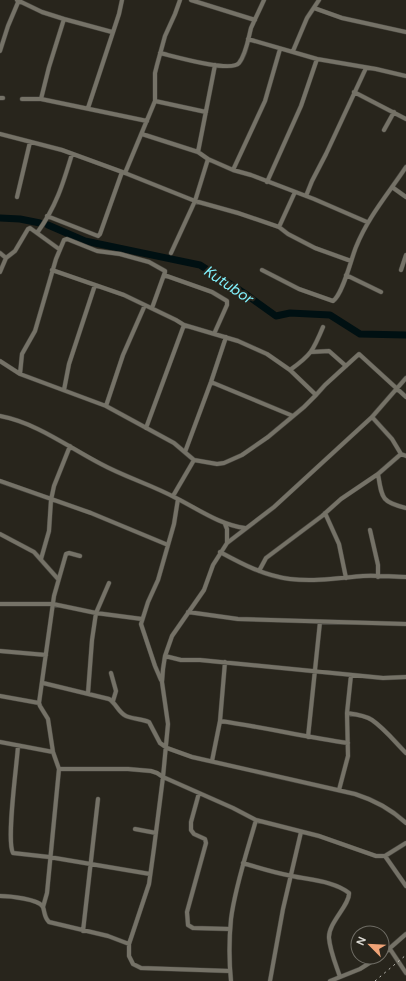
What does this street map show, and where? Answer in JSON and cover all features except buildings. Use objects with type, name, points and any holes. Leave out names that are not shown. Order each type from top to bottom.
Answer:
[{"type":"street","points":[[0,51],[18,0],[42,12],[112,32]]},
{"type":"street","points":[[88,108],[119,14],[122,0]]},
{"type":"street","points":[[47,216],[98,236],[100,234],[155,101],[155,73],[165,36],[180,0]]},
{"type":"street","points":[[191,0],[254,20]]},
{"type":"street","points":[[160,53],[215,66],[234,67],[238,64],[244,54],[254,20],[264,0]]},
{"type":"street","points":[[293,51],[319,0]]},
{"type":"street","points":[[314,8],[342,18],[406,32]]},
{"type":"street","points":[[41,99],[64,19]]},
{"type":"street","points":[[248,39],[317,59],[406,76]]},
{"type":"street","points":[[233,170],[266,101],[280,49]]},
{"type":"street","points":[[267,182],[301,106],[317,59]]},
{"type":"street","points":[[198,152],[215,66]]},
{"type":"street","points":[[306,196],[366,68]]},
{"type":"street","points":[[354,92],[406,119]]},
{"type":"street","points":[[22,99],[41,99],[147,121]]},
{"type":"street","points":[[155,101],[206,112]]},
{"type":"street","points":[[384,130],[394,112]]},
{"type":"street","points":[[0,134],[48,146],[124,173],[195,201],[238,213],[279,227],[288,234],[315,248],[351,261]]},
{"type":"street","points":[[142,134],[198,152],[208,159],[233,170],[306,196],[367,222]]},
{"type":"street","points":[[16,197],[30,142]]},
{"type":"street","points":[[37,232],[54,205],[61,190],[72,154]]},
{"type":"street","points":[[172,253],[195,201],[208,159]]},
{"type":"street","points":[[262,270],[298,290],[334,300],[336,299],[367,222],[406,167]]},
{"type":"street","points":[[392,187],[406,197]]},
{"type":"street","points":[[279,227],[295,192]]},
{"type":"street","points":[[0,272],[6,258],[15,251],[30,228],[59,249]]},
{"type":"street","points":[[20,374],[22,354],[35,331],[59,249],[64,240],[67,239],[97,251],[120,254],[149,262],[165,271],[212,292],[227,301],[227,305],[214,334]]},
{"type":"street","points":[[0,253],[6,258]]},
{"type":"street","points":[[401,270],[406,255]]},
{"type":"street","points":[[52,270],[124,295],[184,325],[238,341],[267,354],[290,370],[316,395]]},
{"type":"street","points":[[152,308],[165,271]]},
{"type":"street","points":[[346,275],[381,292]]},
{"type":"street","points":[[64,390],[69,364],[95,285]]},
{"type":"street","points":[[106,406],[124,355],[145,305]]},
{"type":"street","points":[[146,428],[184,325]]},
{"type":"street","points":[[290,370],[311,352],[316,345],[323,327]]},
{"type":"street","points":[[185,452],[226,337]]},
{"type":"street","points":[[311,352],[329,351],[346,366]]},
{"type":"street","points":[[0,361],[20,374],[106,406],[174,443],[194,460],[217,464],[224,463],[242,455],[268,437],[316,395],[324,385],[357,355],[362,355],[406,397]]},
{"type":"street","points":[[230,971],[141,968],[133,964],[129,956],[129,944],[145,898],[150,874],[164,777],[168,724],[162,682],[165,656],[172,636],[204,590],[213,565],[227,543],[274,507],[372,417],[404,383],[406,378]]},
{"type":"street","points":[[211,382],[293,416]]},
{"type":"street","points":[[0,416],[24,424],[70,446],[100,464],[173,496],[225,524],[245,528]]},
{"type":"street","points":[[372,417],[392,439],[401,454],[406,456]]},
{"type":"street","points":[[41,559],[49,531],[50,500],[59,470],[70,446]]},
{"type":"street","points":[[258,571],[266,558],[341,499],[378,474],[401,454]]},
{"type":"street","points":[[173,496],[194,460]]},
{"type":"street","points":[[378,474],[383,497],[390,504],[406,508]]},
{"type":"street","points":[[0,481],[50,500],[91,513],[168,545]]},
{"type":"street","points":[[162,682],[142,630],[142,619],[158,580],[176,517],[178,499]]},
{"type":"street","points":[[325,513],[339,544],[346,578]]},
{"type":"street","points":[[225,524],[227,529],[227,543]]},
{"type":"street","points":[[370,530],[378,565],[378,577]]},
{"type":"street","points":[[0,534],[34,552],[58,579]]},
{"type":"street","points":[[220,552],[258,571],[279,577],[302,580],[371,576],[406,577]]},
{"type":"street","points":[[80,556],[69,553],[66,554],[58,579],[39,703],[48,719],[53,752],[59,769],[47,893],[43,907],[44,916],[49,922],[108,936],[129,944]]},
{"type":"street","points":[[88,693],[92,640],[96,613],[109,583]]},
{"type":"street","points":[[0,604],[53,604],[96,613],[142,619]]},
{"type":"street","points":[[188,612],[238,619],[406,624]]},
{"type":"street","points":[[308,737],[320,622]]},
{"type":"street","points":[[0,651],[46,655]]},
{"type":"street","points":[[165,656],[181,660],[225,662],[383,678],[406,677]]},
{"type":"street","points":[[212,761],[220,721],[225,662]]},
{"type":"street","points":[[111,673],[116,691],[113,701]]},
{"type":"street","points":[[339,790],[345,771],[348,743],[347,713],[351,675]]},
{"type":"street","points":[[43,683],[88,693],[113,701],[125,716],[149,722],[160,743],[167,748],[192,757],[355,794],[377,802],[391,810],[406,823]]},
{"type":"street","points":[[0,696],[39,703]]},
{"type":"street","points":[[347,713],[364,716],[372,720],[406,752]]},
{"type":"street","points":[[220,721],[348,743]]},
{"type":"street","points":[[0,742],[53,752]]},
{"type":"street","points":[[18,746],[13,804],[11,850],[13,853],[91,863],[150,874]]},
{"type":"street","points":[[59,769],[128,769],[151,771],[256,820],[319,836],[376,856],[385,856],[406,843]]},
{"type":"street","points":[[199,793],[191,822],[191,830],[194,834],[205,839],[206,843],[187,912],[187,921],[188,925],[193,928],[230,929]]},
{"type":"street","points":[[83,931],[98,799]]},
{"type":"street","points":[[231,981],[230,929],[243,864],[256,820]]},
{"type":"street","points":[[135,829],[156,832]]},
{"type":"street","points":[[270,981],[283,909],[301,832]]},
{"type":"street","points":[[385,856],[406,886]]},
{"type":"street","points":[[243,864],[332,885],[349,893],[348,898],[338,913],[329,938],[340,977]]},
{"type":"street","points":[[0,896],[36,902],[43,907]]},
{"type":"street","points":[[406,934],[390,949],[406,973]]},
{"type":"street","points":[[330,981],[366,965]]},
{"type":"waterway","name":"Kutubor","points":[[0,218],[20,219],[40,223]]},
{"type":"waterway","name":"Kutubor","points":[[48,225],[85,241],[200,265],[244,293],[276,316],[290,313],[330,315],[360,334],[406,335]]},
{"type":"railway","points":[[375,981],[406,955]]}]
